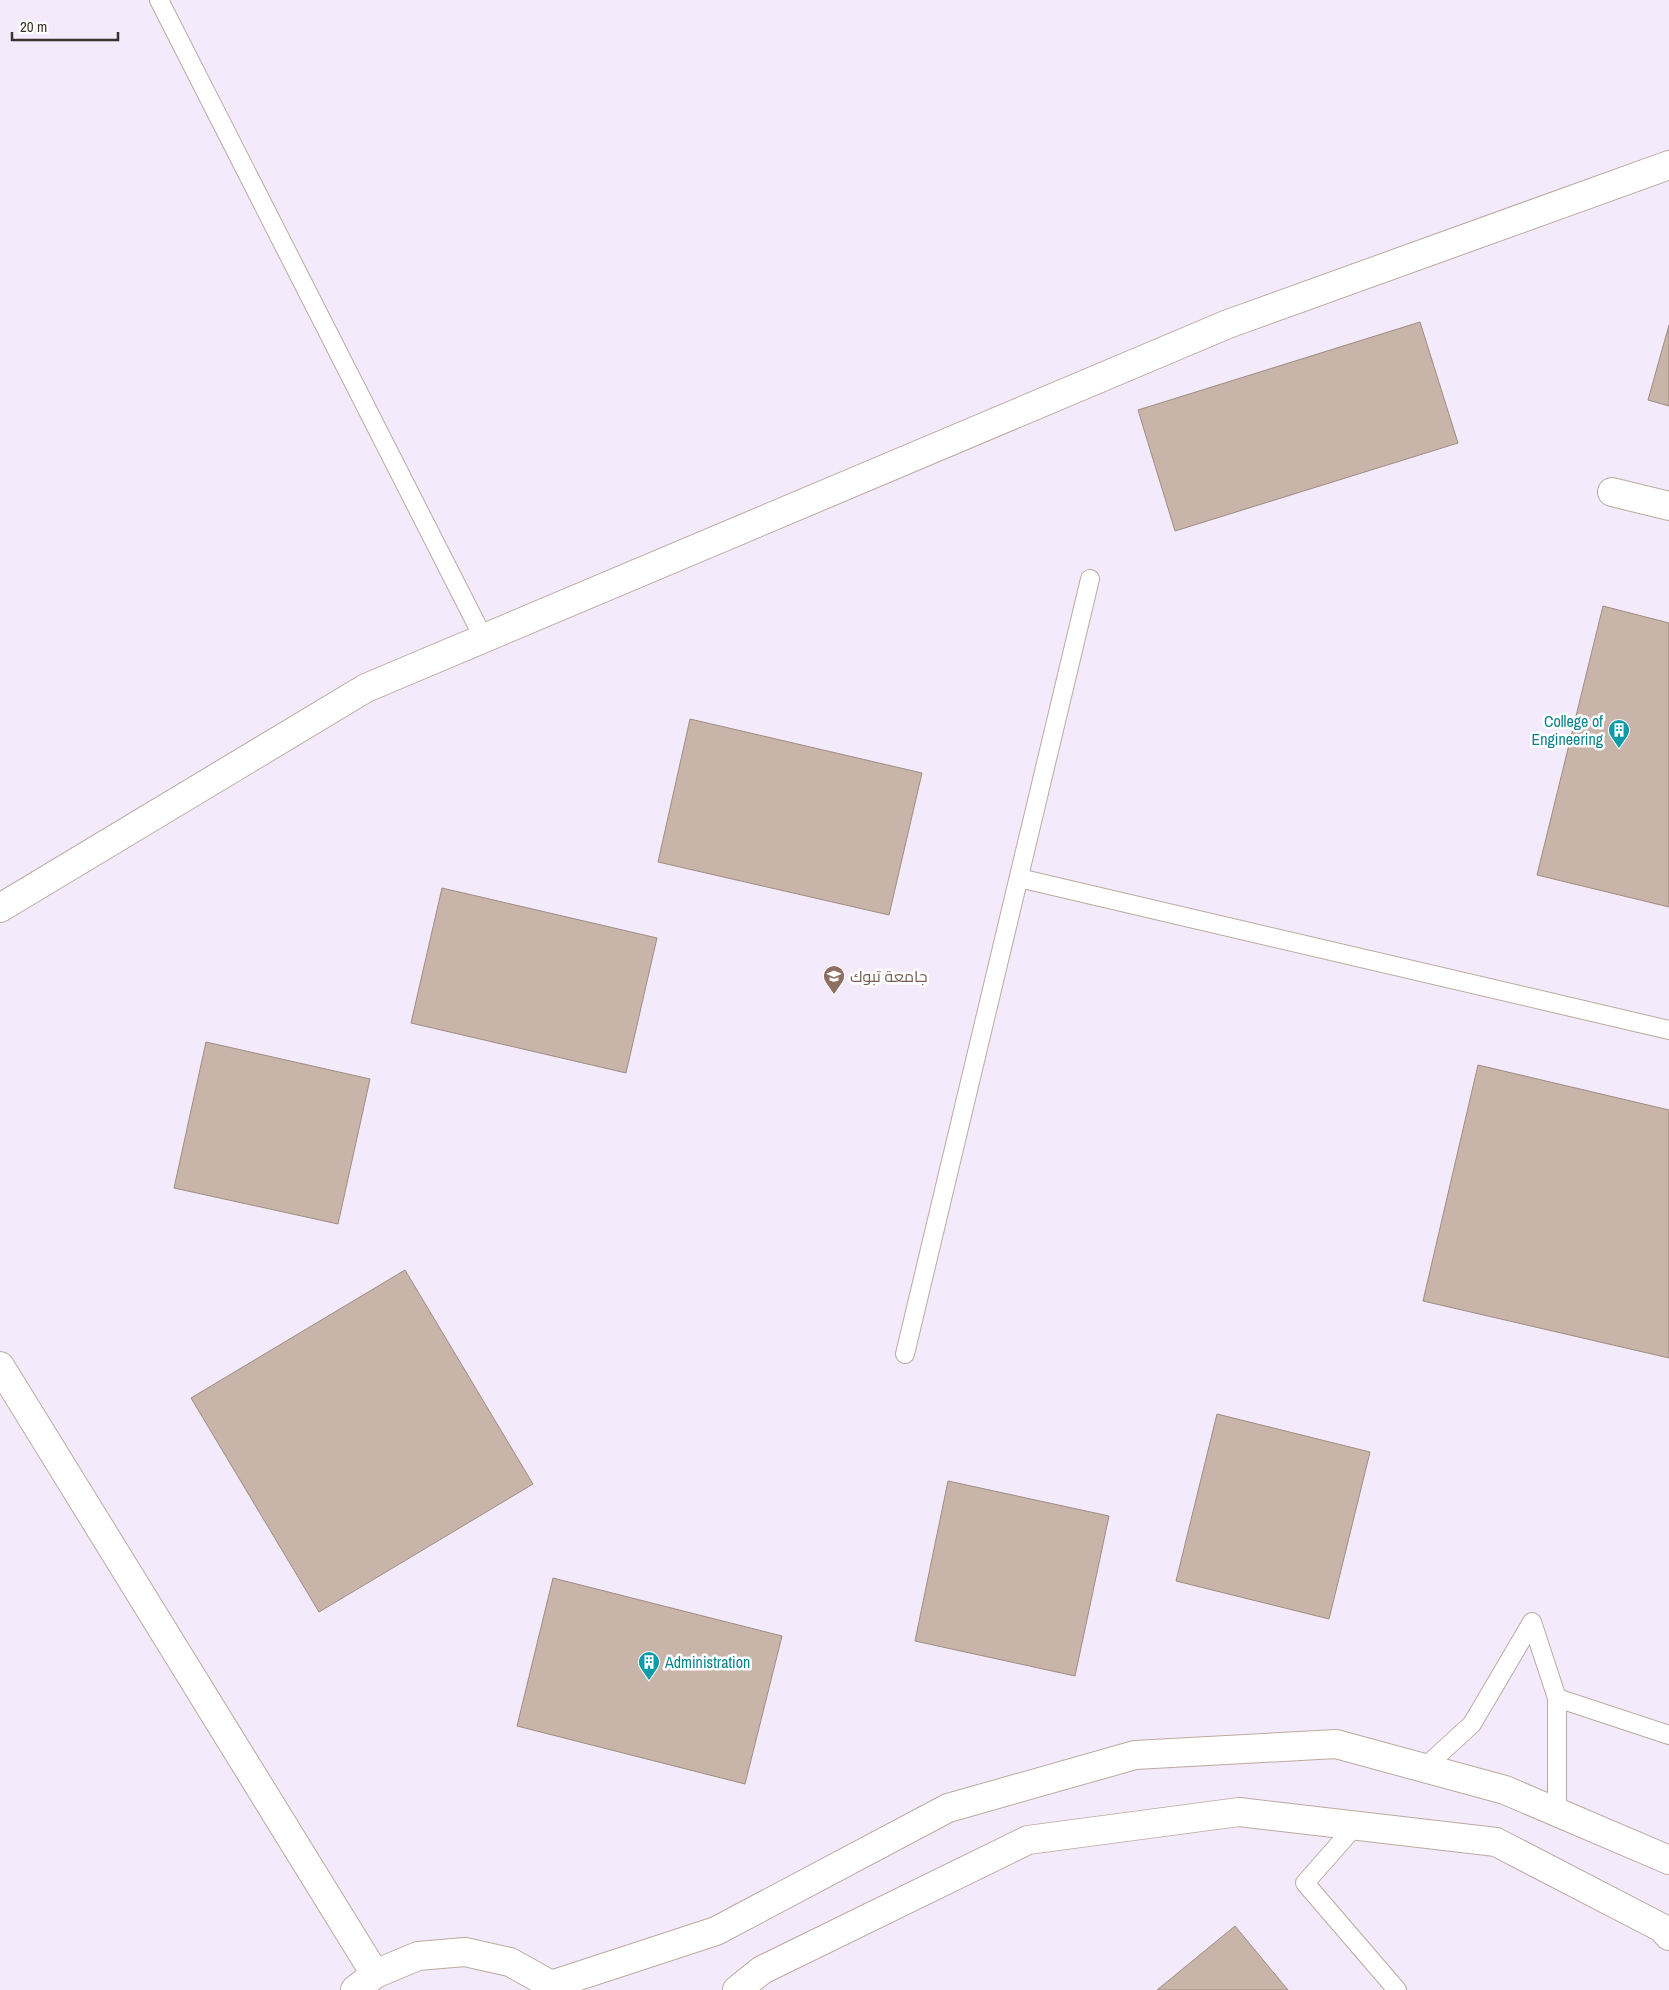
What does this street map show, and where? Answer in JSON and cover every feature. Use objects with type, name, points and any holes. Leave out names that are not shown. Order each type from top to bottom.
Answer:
[{"type":"street","points":[[0,908],[366,688],[1228,324],[1669,164]]},
{"type":"street","points":[[1612,492],[1669,506]]},
{"type":"street","points":[[0,1366],[365,1982],[418,1956],[464,1952],[510,1962],[553,1988],[716,1931],[948,1808],[1134,1755],[1336,1744],[1505,1790],[1669,1860]]},
{"type":"street","points":[[737,1990],[762,1970],[1028,1840],[1239,1812],[1496,1842],[1662,1928],[1669,1936]]},
{"type":"lane","points":[[159,0],[484,639]]},
{"type":"lane","points":[[905,1354],[1090,579]]},
{"type":"lane","points":[[1019,878],[1669,1030]]},
{"type":"lane","points":[[1424,1768],[1472,1724],[1532,1622],[1557,1698],[1557,1812]]},
{"type":"lane","points":[[1557,1698],[1669,1735]]},
{"type":"lane","points":[[1356,1826],[1305,1884],[1397,1990]]},
{"type":"shaded area","name":"جامعة تبوك","points":[[0,0],[1669,0],[1669,1990],[0,1990]]},
{"type":"building","points":[[1420,322],[1458,443],[1175,531],[1138,410]]},
{"type":"building","points":[[1669,325],[1669,406],[1648,400]]},
{"type":"building","name":"College of Engineering","points":[[1603,606],[1669,623],[1669,907],[1537,875]]},
{"type":"building","points":[[690,719],[922,773],[889,915],[658,862]]},
{"type":"building","points":[[442,888],[657,938],[626,1073],[411,1023]]},
{"type":"building","points":[[206,1042],[370,1079],[338,1224],[174,1188]]},
{"type":"building","points":[[1478,1065],[1669,1110],[1669,1358],[1423,1301]]},
{"type":"building","points":[[405,1270],[533,1484],[319,1612],[191,1398]]},
{"type":"building","points":[[1217,1414],[1370,1452],[1329,1619],[1176,1581]]},
{"type":"building","points":[[948,1481],[1109,1516],[1075,1676],[915,1641]]},
{"type":"building","name":"Administration","points":[[553,1578],[782,1636],[745,1784],[517,1726]]},
{"type":"building","points":[[1235,1926],[1288,1990],[1157,1990]]},
{"type":"place","name":"College of Engineering","points":[[1619,749]]},
{"type":"place","name":"جامعة تبوك","points":[[834,995]]},
{"type":"place","name":"Administration","points":[[649,1681]]}]
